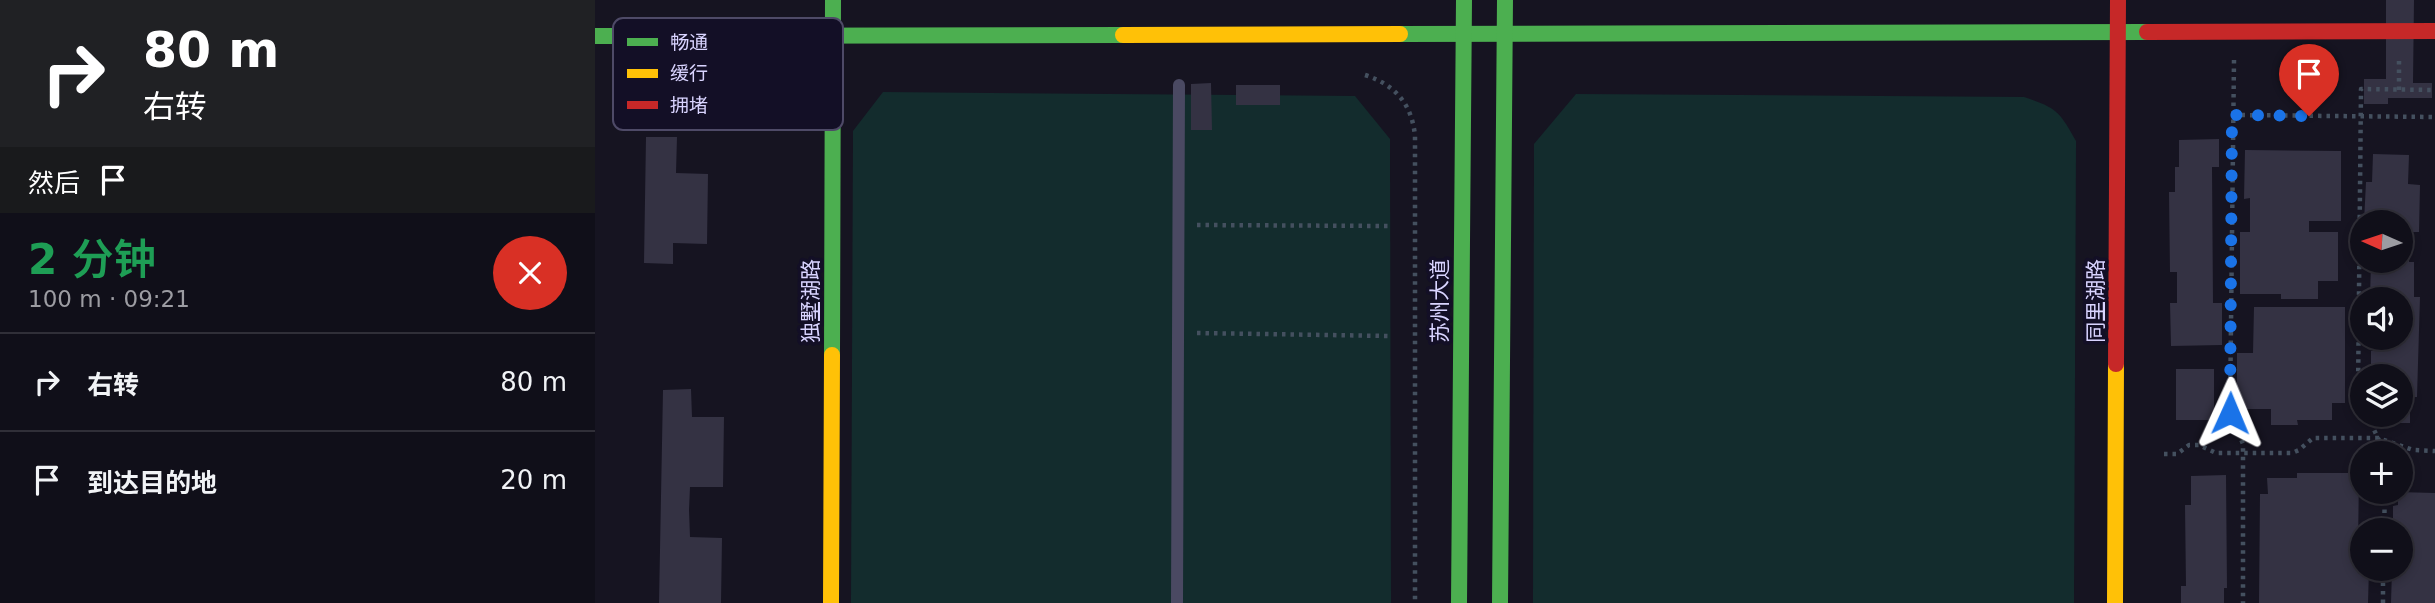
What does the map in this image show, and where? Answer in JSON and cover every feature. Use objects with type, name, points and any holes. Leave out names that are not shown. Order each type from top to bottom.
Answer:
[{"type":"street","name":"独墅湖路","points":[[833,0],[833,18]]},
{"type":"street","name":"苏州大道","points":[[1458,603],[1464,0]]},
{"type":"street","points":[[1500,603],[1505,0]]},
{"type":"street","name":"同里湖路","points":[[2116,603],[2118,0]]},
{"type":"street","points":[[843,35],[2435,31]]},
{"type":"street","points":[[595,36],[613,36]]},
{"type":"street","name":"独墅湖路","points":[[831,603],[833,130]]},
{"type":"lane","points":[[1177,603],[1179,85]]},
{"type":"path","points":[[2243,603],[2243,444],[2230,413],[2232,115],[2233,62],[2250,31]]},
{"type":"path","points":[[1365,75],[1398,92],[1408,106],[1415,136],[1415,603]]},
{"type":"path","points":[[2358,364],[2361,89],[2435,90]]},
{"type":"path","points":[[2232,115],[2435,117]]},
{"type":"path","points":[[1179,225],[1391,226]]},
{"type":"path","points":[[1178,333],[1391,336]]},
{"type":"path","points":[[2373,427],[2379,441]]},
{"type":"path","points":[[2164,454],[2177,454],[2189,446],[2199,445],[2216,453],[2292,453],[2313,438],[2378,438],[2413,450],[2435,451]]},
{"type":"path","points":[[2383,581],[2383,603]]},
{"type":"green space","points":[[883,92],[1355,96],[1390,139],[1391,603],[851,603],[853,131]]},
{"type":"green space","points":[[1576,94],[2024,97],[2044,104],[2056,112],[2076,141],[2074,603],[1533,603],[1534,144]]},
{"type":"building","points":[[2386,0],[2414,0],[2413,83],[2432,83],[2432,98],[2388,98],[2388,104],[2364,104],[2364,79],[2386,79]]},
{"type":"building","points":[[1211,83],[1212,130],[1191,130],[1191,84]]},
{"type":"building","points":[[1236,85],[1280,85],[1280,105],[1236,105]]},
{"type":"building","points":[[646,137],[677,137],[676,173],[708,174],[707,244],[673,243],[673,264],[644,263]]},
{"type":"building","points":[[2219,139],[2219,167],[2212,167],[2213,303],[2222,303],[2222,345],[2171,346],[2170,303],[2177,303],[2177,272],[2170,272],[2169,192],[2175,192],[2179,140]]},
{"type":"building","points":[[2245,150],[2341,151],[2341,221],[2309,221],[2309,232],[2338,232],[2338,281],[2318,281],[2318,299],[2281,299],[2281,294],[2240,294],[2240,232],[2250,232],[2250,198],[2244,199]]},
{"type":"building","points":[[2373,154],[2409,155],[2408,184],[2420,185],[2419,232],[2413,232],[2413,210],[2365,210],[2366,182],[2372,182]]},
{"type":"building","points":[[2414,262],[2414,297],[2420,297],[2417,397],[2413,397],[2413,364],[2371,364],[2371,351],[2413,350],[2413,287],[2370,287],[2371,273],[2413,273]]},
{"type":"building","points":[[2254,307],[2345,307],[2345,403],[2332,403],[2332,420],[2297,420],[2298,425],[2271,425],[2271,409],[2237,409],[2237,353],[2253,353]]},
{"type":"building","points":[[2176,369],[2214,369],[2214,420],[2176,420]]},
{"type":"building","points":[[691,389],[692,417],[724,417],[723,487],[690,487],[689,510],[690,537],[722,538],[721,603],[659,603],[663,390]]},
{"type":"building","points":[[2297,473],[2350,473],[2350,504],[2359,504],[2358,518],[2350,518],[2350,581],[2369,581],[2368,603],[2259,603],[2260,494],[2268,494],[2267,478],[2297,478]]},
{"type":"building","points":[[2226,475],[2227,588],[2224,588],[2224,603],[2181,603],[2181,586],[2186,586],[2185,505],[2191,505],[2191,476]]},
{"type":"building","points":[[2413,492],[2435,493],[2435,603],[2391,603],[2392,581],[2413,581],[2413,518],[2393,518],[2393,506],[2413,504]]},
{"type":"traffic: fast","points":[[833,0],[833,18]]},
{"type":"traffic: fast","points":[[1459,603],[1464,0]]},
{"type":"traffic: fast","points":[[1500,603],[1505,0]]},
{"type":"traffic: fast","points":[[1400,34],[2147,32]]},
{"type":"traffic: fast","points":[[843,36],[1123,35]]},
{"type":"traffic: fast","points":[[595,36],[613,36]]},
{"type":"traffic: fast","points":[[832,355],[833,130]]},
{"type":"traffic: slow","points":[[1123,35],[1400,34]]},
{"type":"traffic: slow","points":[[831,603],[832,355]]},
{"type":"traffic: slow","points":[[2115,603],[2116,364]]},
{"type":"traffic: jam","points":[[2116,364],[2118,0]]},
{"type":"traffic: jam","points":[[2147,32],[2435,31]]},
{"type":"route","points":[[2230,413],[2232,115],[2309,116]]}]
